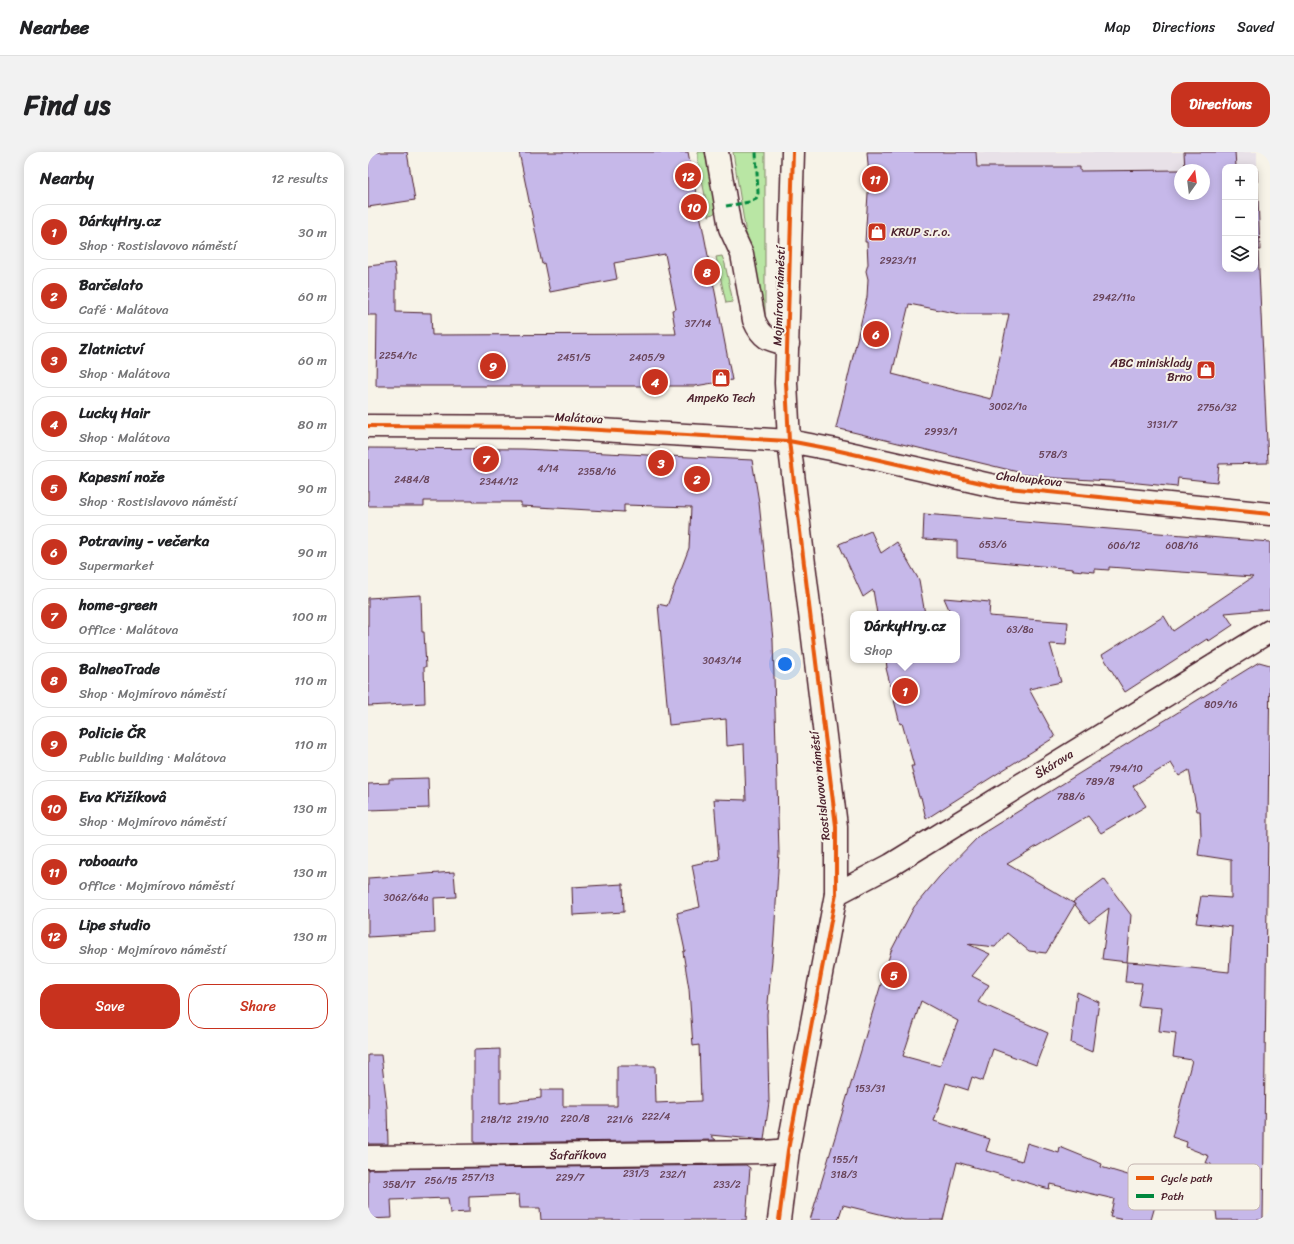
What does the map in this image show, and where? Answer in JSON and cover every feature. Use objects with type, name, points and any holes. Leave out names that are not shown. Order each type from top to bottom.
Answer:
[{"type":"street","name":"Mojmírovo náměstí","points":[[717,152],[730,228],[742,254],[754,320],[758,330],[763,336],[788,344]]},
{"type":"street","name":"Mojmírovo náměstí","points":[[789,441],[786,383],[793,152]]},
{"type":"street","name":"Malátova","points":[[368,426],[548,426],[789,441]]},
{"type":"street","name":"Chaloupkova","points":[[789,441],[831,449],[998,487],[1270,514]]},
{"type":"street","name":"Rostislavovo náměstí","points":[[779,1220],[788,1150],[836,894],[836,826],[789,441]]},
{"type":"street","name":"Škárova","points":[[836,894],[891,865],[1270,631]]},
{"type":"street","name":"Šafaříkova","points":[[368,1157],[766,1152],[788,1150]]},
{"type":"shaded area","points":[[976,152],[1257,152],[1257,164],[1222,164],[1222,170],[1210,170],[1210,164],[1174,164],[1174,170],[1081,171],[1080,167],[1014,167],[978,171]]},
{"type":"green space","points":[[698,152],[705,152],[716,212],[709,216],[698,160]]},
{"type":"green space","points":[[733,152],[765,152],[765,322],[755,291]]},
{"type":"green space","points":[[722,256],[733,302],[726,303],[716,257]]},
{"type":"building","points":[[368,152],[407,152],[415,200],[368,207]]},
{"type":"building","points":[[519,152],[688,152],[732,380],[695,386],[376,386],[377,315],[368,315],[368,266],[394,263],[396,275],[396,312],[431,313],[432,335],[676,334],[672,310],[676,309],[665,254],[614,263],[617,279],[550,292],[544,263],[542,264]]},
{"type":"building","points":[[867,152],[976,152],[977,167],[1080,167],[1080,171],[1174,170],[1174,200],[1210,200],[1210,164],[1185,164],[1184,152],[1235,152],[1236,164],[1222,164],[1222,272],[1258,272],[1258,250],[1268,463],[1219,464],[1217,482],[1178,478],[1177,487],[1128,482],[1056,478],[1018,474],[1018,472],[836,428],[867,297],[868,279],[866,271],[868,264],[867,242],[865,242],[869,177]],"holes":[[[909,304],[960,314],[1009,314],[991,399],[892,374]]]},
{"type":"building","points":[[1258,197],[1260,250],[1258,250]]},
{"type":"building","points":[[368,448],[523,449],[752,460],[759,502],[773,640],[779,853],[774,938],[767,1014],[769,1102],[764,1140],[710,1135],[716,1140],[474,1143],[474,1050],[500,1049],[500,1103],[541,1098],[541,1090],[563,1090],[563,1106],[617,1106],[617,1066],[655,1066],[656,1103],[701,1101],[699,1045],[693,1046],[689,989],[683,952],[685,951],[677,913],[700,907],[692,865],[719,859],[714,799],[746,800],[744,744],[727,746],[726,719],[669,725],[658,604],[667,606],[689,548],[691,507],[624,505],[624,512],[521,506],[521,502],[473,501],[424,501],[424,506],[368,506]]},
{"type":"building","points":[[924,514],[1270,542],[1270,609],[1225,613],[1233,625],[1209,641],[1207,639],[1125,692],[1102,655],[1164,616],[1173,631],[1253,577],[1109,567],[1109,570],[1095,569],[1095,572],[957,558],[957,541],[923,539]]},
{"type":"building","points":[[871,531],[881,553],[897,542],[919,580],[924,611],[876,611],[873,590],[863,597],[839,544]]},
{"type":"building","points":[[421,595],[422,632],[424,632],[426,667],[424,667],[425,703],[368,706],[368,598]]},
{"type":"building","points":[[944,598],[990,602],[989,616],[1068,622],[1066,645],[1050,644],[1061,682],[1029,689],[1055,737],[926,819],[911,766],[914,766],[902,723],[900,724],[886,668],[886,663],[960,663],[960,611],[950,611]]},
{"type":"building","points":[[1259,662],[1270,665],[1263,1220],[1217,1220],[1216,1210],[1260,1210],[1260,1164],[1206,1163],[1209,1156],[1186,1147],[1187,1142],[1172,1137],[1192,1060],[1173,1057],[1176,1033],[1159,1031],[1162,1008],[1138,1006],[1142,983],[1125,982],[1127,962],[1229,972],[1232,927],[1196,923],[1201,896],[1231,898],[1231,860],[1198,855],[1201,836],[1200,811],[1197,811],[1189,770],[1179,776],[1171,763],[1133,786],[1146,806],[1101,833],[1088,816],[1007,864],[1075,904],[1046,953],[1029,951],[1007,933],[995,947],[968,944],[990,954],[972,976],[989,985],[978,1002],[1048,1033],[1036,1065],[993,1049],[983,1081],[972,1077],[968,1090],[946,1083],[934,1121],[990,1139],[986,1151],[1022,1161],[1027,1143],[1059,1153],[1060,1147],[1102,1164],[1101,1167],[1128,1175],[1128,1210],[1154,1210],[1151,1220],[1124,1220],[1110,1217],[1114,1199],[1050,1184],[1049,1189],[957,1162],[943,1220],[904,1220],[843,1205],[838,1220],[810,1220],[891,951],[914,907],[939,877],[980,835]],"holes":[[[921,1001],[958,1021],[940,1066],[903,1056]]]},
{"type":"building","points":[[428,778],[429,808],[368,810],[368,784],[389,783],[389,779]]},
{"type":"building","points":[[454,872],[456,897],[434,898],[435,933],[368,937],[368,878]]},
{"type":"building","points":[[1104,879],[1131,915],[1127,962],[1102,959],[1109,908],[1089,923],[1073,902]]},
{"type":"building","points":[[623,884],[624,912],[573,915],[572,887]]},
{"type":"building","points":[[1077,992],[1099,1002],[1092,1052],[1071,1043]]},
{"type":"building","points":[[368,1055],[381,1055],[387,1107],[388,1144],[368,1144]]},
{"type":"building","points":[[746,1165],[750,1168],[746,1220],[541,1220],[540,1208],[520,1208],[519,1195],[469,1197],[469,1212],[450,1213],[448,1198],[391,1200],[392,1218],[368,1219],[368,1169]]},
{"type":"marked path","points":[[726,206],[749,202],[756,199],[758,193],[756,152]]},
{"type":"cycle path","points":[[779,1220],[788,1150],[836,894],[836,826],[789,441],[786,383],[793,152]]},
{"type":"cycle path","points":[[368,426],[548,427],[789,441],[999,487],[1270,514]]},
{"type":"place","name":"Lipe studio","points":[[688,176]]},
{"type":"place","name":"roboauto","points":[[875,179]]},
{"type":"place","name":"Eva Křižíkovâ","points":[[694,207]]},
{"type":"place","name":"KRUP s.r.o.","points":[[877,232]]},
{"type":"place","name":"BalneoTrade","points":[[707,272]]},
{"type":"place","name":"Potraviny - večerka","points":[[876,334]]},
{"type":"place","name":"Policie ČR","points":[[493,366]]},
{"type":"place","name":"ABC minisklady Brno","points":[[1206,370]]},
{"type":"place","name":"AmpeKo Tech","points":[[721,378]]},
{"type":"place","name":"Lucky Hair","points":[[655,382]]},
{"type":"place","name":"home-green","points":[[486,459]]},
{"type":"place","name":"Zlatnictví","points":[[661,463]]},
{"type":"place","name":"Barčelato","points":[[697,479]]},
{"type":"place","name":"DárkyHry.cz","points":[[905,691]]},
{"type":"place","name":"Kapesní nože","points":[[894,975]]}]
